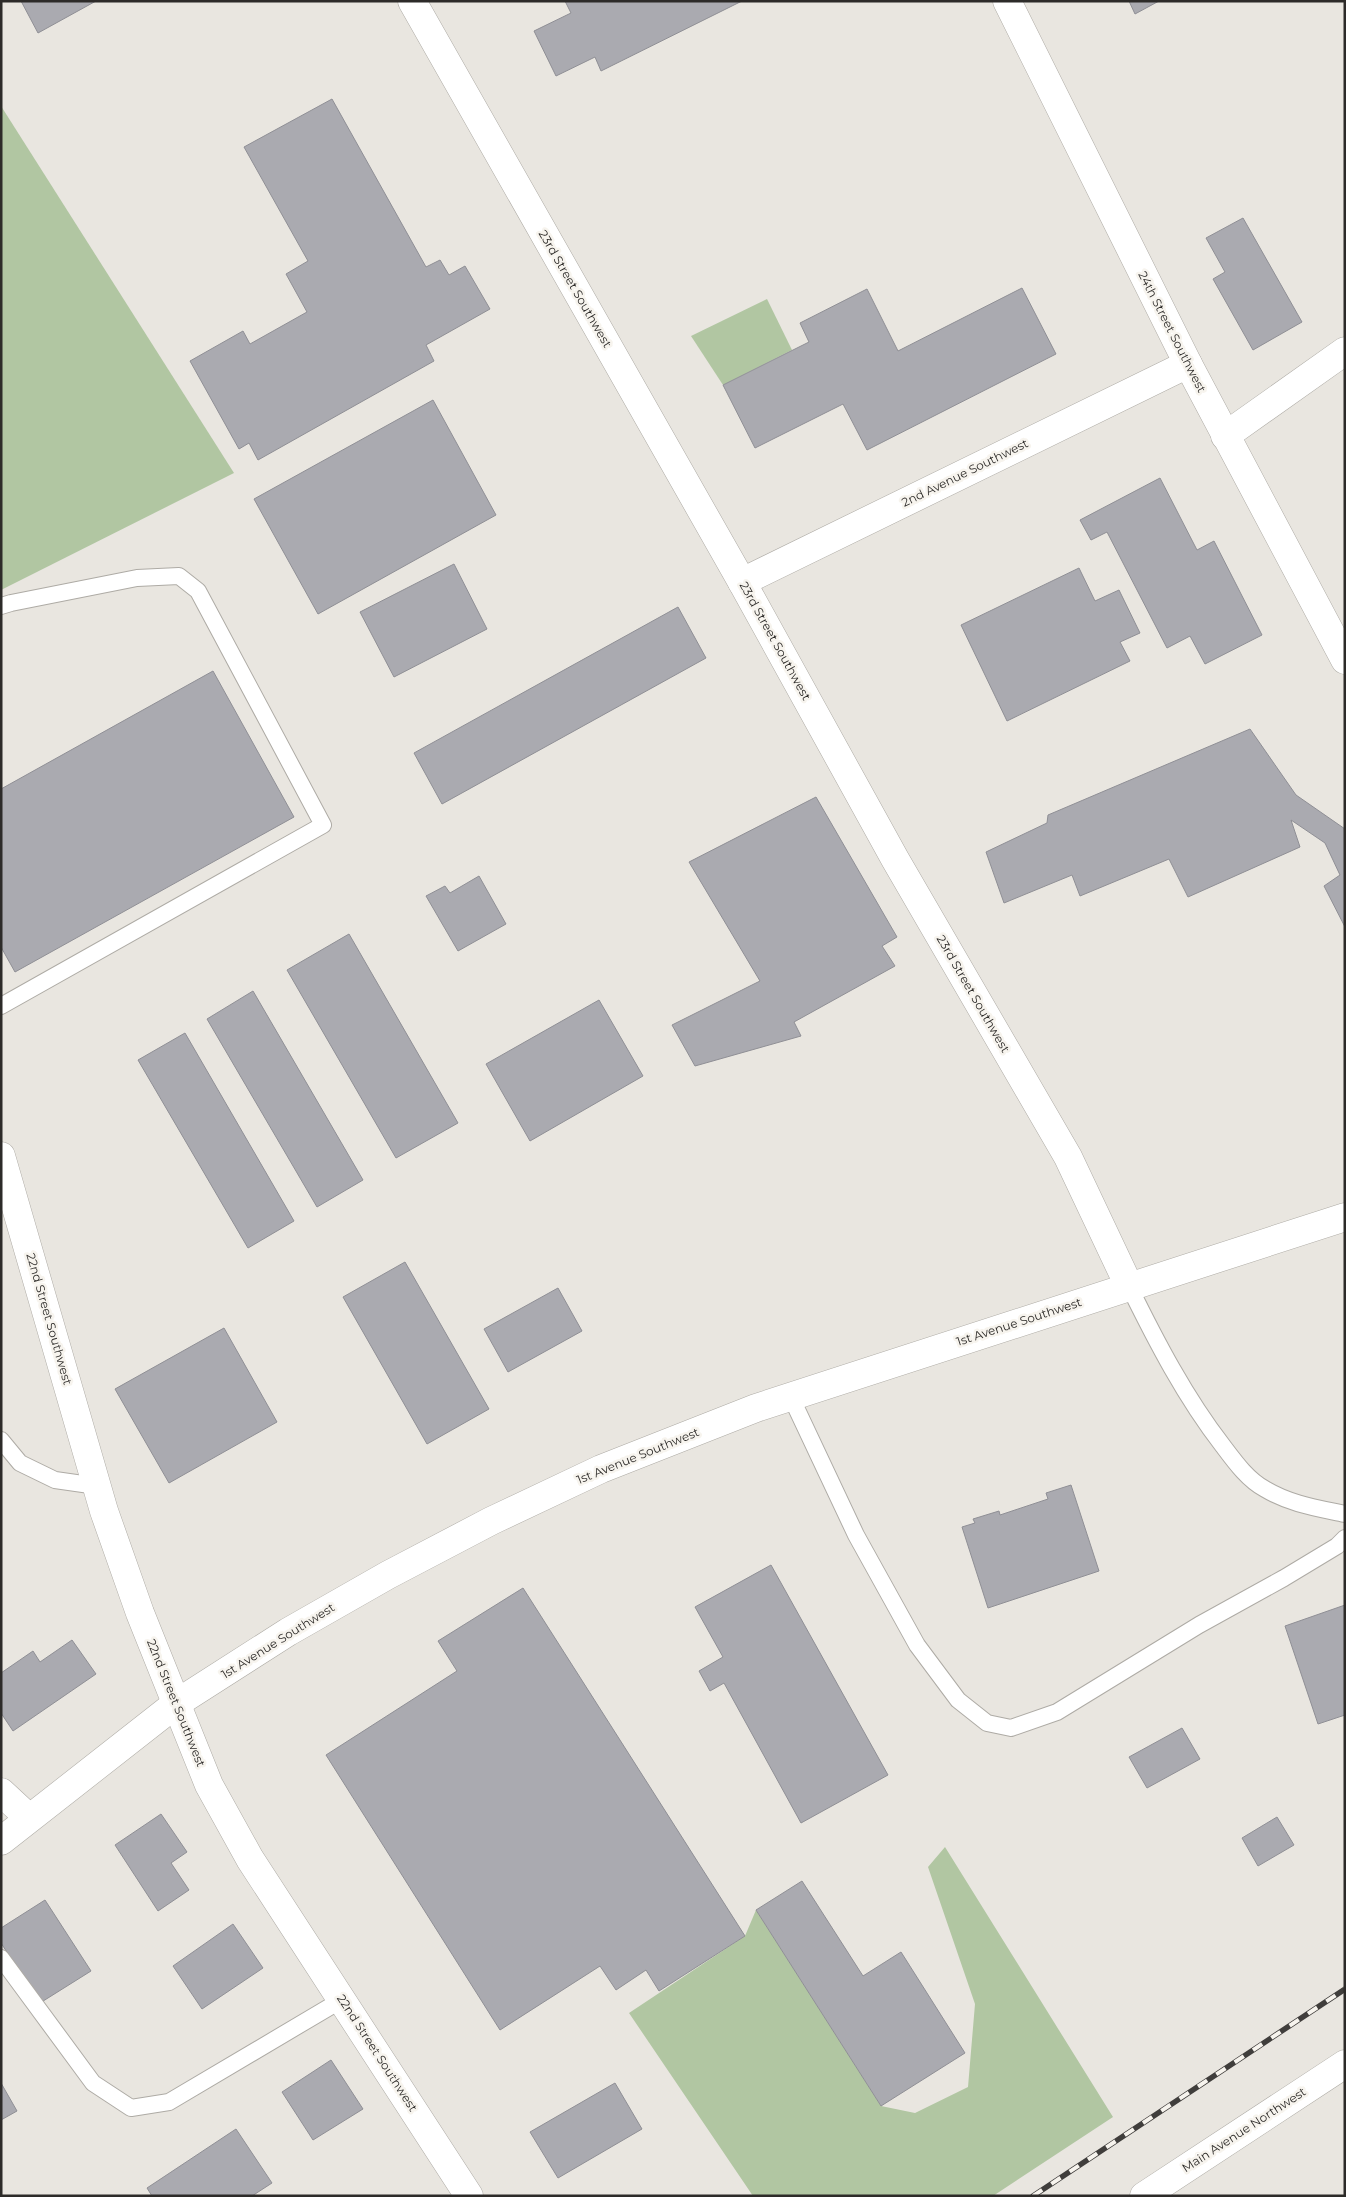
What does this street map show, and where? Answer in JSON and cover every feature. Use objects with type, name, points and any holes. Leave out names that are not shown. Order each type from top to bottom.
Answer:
[{"type":"street","name":"23rd Street Southwest","points":[[412,1],[742,582],[895,859],[1068,1157],[1129,1286]]},
{"type":"street","name":"24th Street Southwest","points":[[1007,1],[1188,364],[1345,660]]},
{"type":"street","points":[[1225,436],[1345,351]]},
{"type":"street","name":"2nd Avenue Southwest","points":[[742,582],[1188,364]]},
{"type":"street","name":"22nd Street Southwest","points":[[1,1156],[5,1184],[97,1486],[140,1613],[214,1794],[250,1859],[343,1999],[469,2196]]},
{"type":"street","name":"1st Avenue Southwest","points":[[1,1841],[177,1704],[288,1632],[388,1575],[490,1521],[601,1470],[756,1408],[1345,1217]]},
{"type":"street","points":[[1,1792],[29,1818]]},
{"type":"street","name":"Main Avenue Northwest","points":[[1144,2196],[1342,2072]]},
{"type":"lane","points":[[1,606],[138,578],[180,576],[198,591],[323,824],[1,1006]]},
{"type":"lane","points":[[1129,1286],[1160,1349],[1209,1429],[1239,1468],[1264,1489],[1299,1505],[1345,1514]]},
{"type":"lane","points":[[791,1397],[856,1535],[917,1645],[958,1700],[987,1723],[1011,1728],[1057,1712],[1199,1625],[1337,1546],[1345,1538]]},
{"type":"lane","points":[[5,1445],[20,1463],[55,1480],[97,1486]]},
{"type":"lane","points":[[1,1958],[93,2083],[131,2108],[169,2102],[343,1999]]},
{"type":"green space","points":[[1,106],[234,473],[1,590]]},
{"type":"green space","points":[[767,299],[792,350],[723,385],[691,336]]},
{"type":"green space","points":[[945,1847],[1113,2117],[993,2196],[753,2196],[629,2013],[745,1936],[756,1910],[881,2106],[915,2113],[968,2087],[975,2004],[928,1867]]},
{"type":"building","points":[[21,1],[96,1],[38,33]]},
{"type":"building","points":[[565,1],[742,1],[601,71],[595,57],[556,76],[534,31],[571,13]]},
{"type":"building","points":[[1129,1],[1159,1],[1135,14]]},
{"type":"building","points":[[332,99],[426,267],[440,260],[449,275],[465,266],[490,309],[426,345],[434,361],[258,460],[249,443],[239,449],[190,361],[243,331],[250,344],[307,312],[286,274],[308,261],[244,147]]},
{"type":"building","points":[[1243,218],[1302,322],[1253,350],[1213,279],[1225,272],[1206,238]]},
{"type":"building","points":[[1022,288],[1056,354],[867,450],[843,404],[755,448],[723,385],[809,342],[800,323],[867,289],[898,351]]},
{"type":"building","points":[[433,400],[496,515],[318,614],[254,499]]},
{"type":"building","points":[[1160,478],[1197,550],[1214,541],[1262,635],[1205,664],[1190,636],[1167,648],[1107,532],[1091,540],[1080,520]]},
{"type":"building","points":[[454,564],[487,629],[394,677],[360,612]]},
{"type":"building","points":[[1079,568],[1095,601],[1119,590],[1140,633],[1120,642],[1130,661],[1007,721],[961,625]]},
{"type":"building","points":[[678,607],[706,658],[442,804],[414,753]]},
{"type":"building","points":[[213,671],[294,817],[15,972],[1,947],[1,789]]},
{"type":"building","points":[[1250,729],[1296,795],[1345,829],[1345,927],[1324,886],[1340,875],[1325,843],[1291,820],[1300,847],[1188,897],[1169,859],[1080,896],[1072,875],[1004,903],[986,852],[1047,823],[1048,815]]},
{"type":"building","points":[[816,797],[897,937],[882,946],[895,966],[794,1022],[801,1036],[695,1066],[672,1025],[760,981],[689,862]]},
{"type":"building","points":[[479,876],[506,924],[458,951],[426,896],[445,886],[450,893]]},
{"type":"building","points":[[349,934],[458,1123],[396,1158],[287,970]]},
{"type":"building","points":[[253,991],[363,1180],[317,1207],[207,1019]]},
{"type":"building","points":[[599,1000],[643,1076],[530,1141],[486,1064]]},
{"type":"building","points":[[185,1033],[294,1221],[248,1248],[138,1060]]},
{"type":"building","points":[[405,1262],[489,1409],[427,1444],[343,1297]]},
{"type":"building","points":[[558,1288],[582,1331],[508,1372],[484,1329]]},
{"type":"building","points":[[224,1328],[277,1422],[169,1483],[115,1389]]},
{"type":"building","points":[[1071,1485],[1099,1571],[988,1608],[962,1527],[975,1523],[973,1519],[999,1511],[1000,1515],[1048,1499],[1046,1493]]},
{"type":"building","points":[[771,1565],[888,1775],[801,1823],[724,1683],[710,1691],[699,1671],[723,1657],[695,1607]]},
{"type":"building","points":[[523,1588],[745,1936],[659,1991],[646,1970],[616,1990],[600,1966],[500,2030],[326,1755],[457,1671],[438,1641]]},
{"type":"building","points":[[1345,1605],[1345,1715],[1318,1724],[1285,1626]]},
{"type":"building","points":[[72,1640],[96,1674],[13,1731],[1,1713],[1,1673],[33,1651],[40,1662]]},
{"type":"building","points":[[1182,1728],[1200,1759],[1147,1788],[1129,1757]]},
{"type":"building","points":[[161,1814],[187,1852],[171,1863],[189,1890],[158,1911],[115,1845]]},
{"type":"building","points":[[1277,1817],[1294,1845],[1258,1866],[1242,1838]]},
{"type":"building","points":[[802,1881],[863,1976],[901,1952],[965,2053],[881,2106],[756,1910]]},
{"type":"building","points":[[45,1900],[91,1971],[40,2003],[1,1943],[1,1928]]},
{"type":"building","points":[[233,1924],[263,1968],[202,2009],[173,1966]]},
{"type":"building","points":[[331,2060],[363,2109],[313,2140],[282,2092]]},
{"type":"building","points":[[1,2083],[17,2111],[1,2120]]},
{"type":"building","points":[[615,2083],[642,2129],[558,2178],[530,2132]]},
{"type":"building","points":[[236,2129],[272,2183],[252,2196],[152,2196],[147,2188]]},
{"type":"railway","points":[[1033,2196],[1345,1989]]}]
